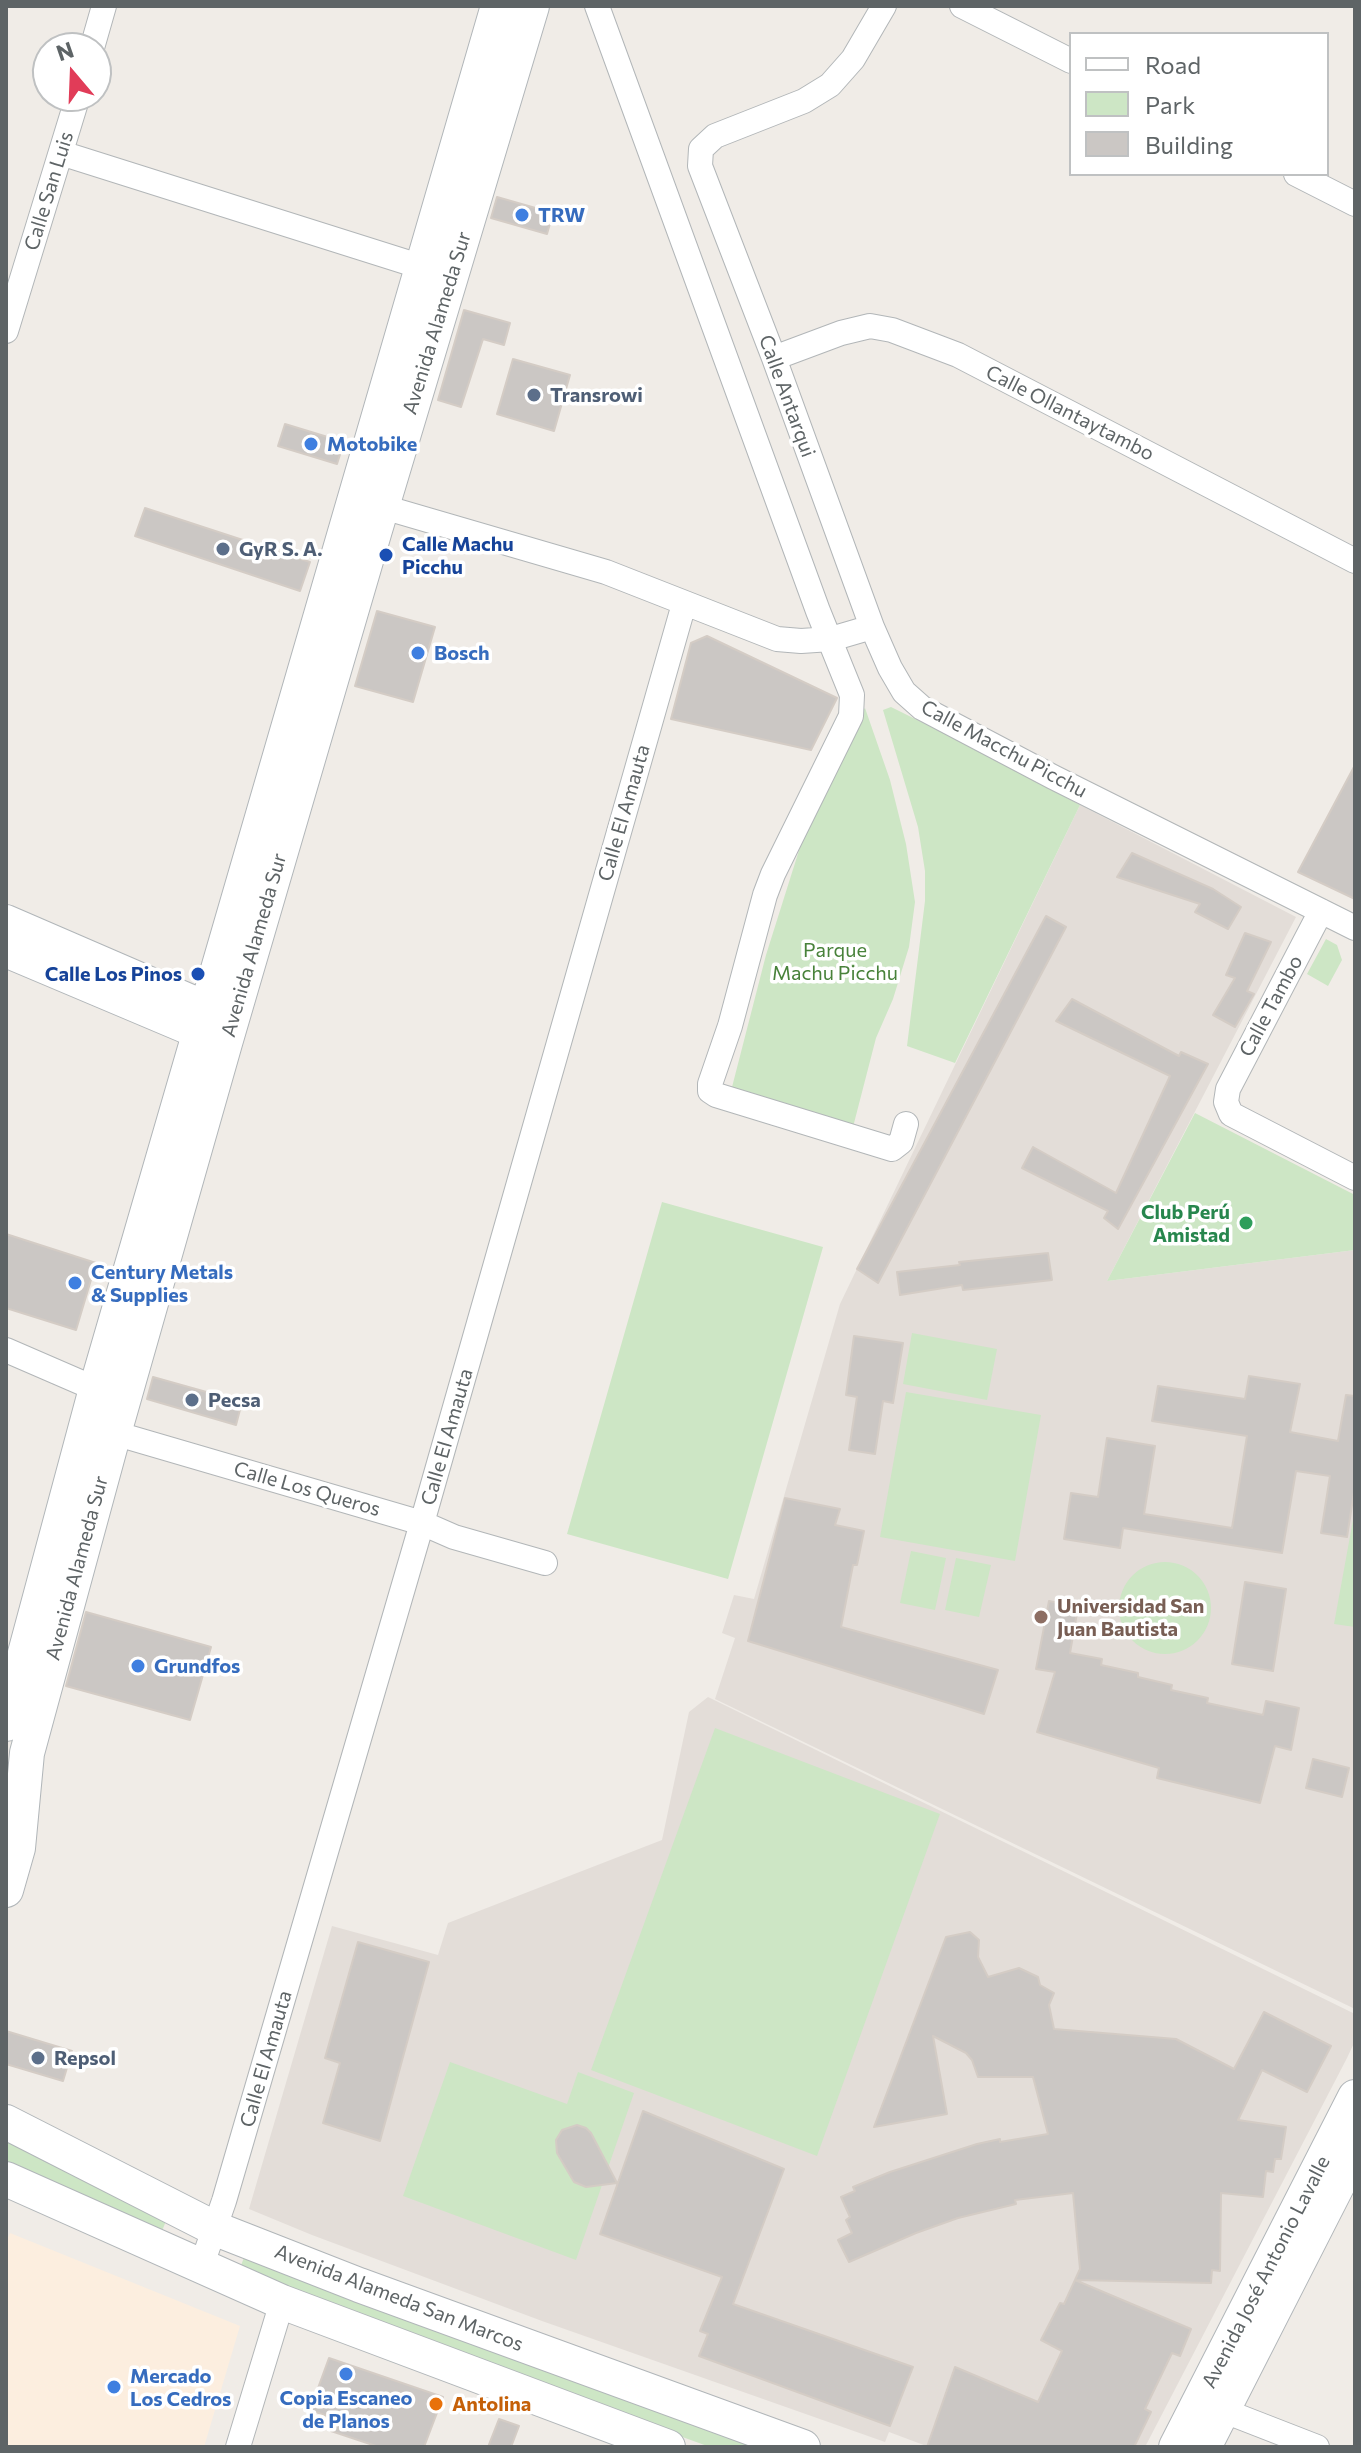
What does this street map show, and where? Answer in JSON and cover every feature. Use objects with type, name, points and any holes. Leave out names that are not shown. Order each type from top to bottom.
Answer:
[{"type":"main road","name":"Avenida Alameda Sur","points":[[368,503],[422,267],[498,6]]},
{"type":"main road","name":"Avenida Alameda Sur","points":[[6,1724],[96,1389],[216,1026],[368,503],[532,6]]},
{"type":"main road","points":[[6,922],[216,1026]]},
{"type":"main road","points":[[6,950],[216,1026]]},
{"type":"main road","name":"Avenida Alameda Sur","points":[[6,1890],[18,1848],[27,1753],[114,1433],[216,1026]]},
{"type":"main road","name":"Avenida José Antonio Lavalle","points":[[1204,2447],[1211,2405],[1355,2097]]},
{"type":"main road","name":"Avenida Alameda San Marcos","points":[[6,2122],[216,2229],[359,2285],[803,2447]]},
{"type":"main road","name":"Avenida José Antonio Lavalle","points":[[1176,2447],[1211,2405],[1355,2151]]},
{"type":"main road","points":[[6,2179],[282,2302],[668,2447]]},
{"type":"street","points":[[97,32],[104,6]]},
{"type":"street","points":[[597,6],[813,597],[852,695],[851,716],[773,874],[710,1091],[892,1149],[901,1142],[906,1124]]},
{"type":"street","name":"Calle Antarqui","points":[[872,627],[700,166],[701,149],[715,136],[804,101],[830,85],[853,59],[884,6]]},
{"type":"street","points":[[962,6],[1069,60]]},
{"type":"street","name":"Calle San Luis","points":[[6,331],[73,112]]},
{"type":"street","points":[[61,153],[422,267]]},
{"type":"street","points":[[1300,176],[1355,204]]},
{"type":"street","name":"Calle Ollantaytambo","points":[[774,358],[841,333],[870,326],[892,330],[958,355],[1355,561]]},
{"type":"street","points":[[368,503],[606,572],[777,639],[831,639],[872,627]]},
{"type":"street","name":"Calle El Amauta","points":[[201,2267],[216,2229],[422,1523],[684,604]]},
{"type":"street","name":"Calle Macchu Picchu","points":[[872,627],[904,692],[922,708],[1355,928]]},
{"type":"street","name":"Calle Tambo","points":[[1321,911],[1228,1089],[1226,1102],[1231,1114],[1355,1178]]},
{"type":"street","points":[[6,1350],[96,1389]]},
{"type":"street","name":"Calle Los Queros","points":[[114,1433],[422,1523],[454,1537],[545,1563]]},
{"type":"street","points":[[238,2447],[282,2302]]},
{"type":"street","points":[[1211,2405],[1317,2447]]},
{"type":"shaded area","name":"Universidad San Juan Bautista","points":[[1080,805],[1296,917],[1107,1281],[1355,1250],[1355,2009],[715,1699],[735,1638],[722,1633],[734,1595],[754,1599],[840,1304]]},
{"type":"shaded area","points":[[708,1697],[1355,2014],[1355,2041],[1347,2058],[1145,2447],[929,2447],[889,2432],[885,2442],[542,2321],[249,2209],[332,1926],[438,1955],[448,1923],[662,1840],[689,1712]]},
{"type":"shaded area","name":"Mercado Los Cedros","points":[[10,2233],[240,2326],[204,2447],[6,2447],[6,2242]]},
{"type":"green space","name":"Parque Machu Picchu","points":[[891,707],[1080,805],[955,1063],[907,1046],[925,901],[925,871],[918,827],[883,710]]},
{"type":"green space","name":"Parque Machu Picchu","points":[[865,708],[890,780],[906,844],[915,902],[909,947],[893,999],[876,1038],[853,1127],[731,1091],[766,955],[807,825],[854,722]]},
{"type":"green space","points":[[1326,939],[1337,945],[1342,960],[1328,986],[1307,974]]},
{"type":"green space","name":"Club Perú Amistad","points":[[1195,1113],[1355,1195],[1355,1250],[1107,1281]]},
{"type":"green space","points":[[662,1202],[823,1247],[728,1579],[567,1534]]},
{"type":"green space","points":[[912,1333],[997,1349],[987,1400],[903,1384]]},
{"type":"green space","points":[[906,1392],[1041,1415],[1015,1561],[880,1537]]},
{"type":"green space","points":[[1355,1509],[1355,1627],[1334,1624]]},
{"type":"green space","points":[[911,1551],[946,1558],[935,1610],[900,1603]]},
{"type":"green space","points":[[956,1558],[991,1565],[979,1617],[945,1610]]},
{"type":"green space","points":[[1165,1562],[1182,1566],[1197,1576],[1207,1591],[1211,1608],[1207,1625],[1197,1640],[1182,1650],[1165,1654],[1148,1650],[1133,1640],[1123,1625],[1119,1608],[1123,1591],[1133,1576],[1148,1566]]},
{"type":"green space","points":[[715,1728],[940,1814],[817,2156],[591,2070]]},
{"type":"green space","points":[[450,2062],[567,2104],[578,2072],[634,2093],[576,2260],[403,2196]]},
{"type":"green space","points":[[6,2141],[168,2216],[160,2236],[6,2165]]},
{"type":"green space","points":[[246,2252],[772,2447],[710,2447],[396,2333],[239,2271]]},
{"type":"building","name":"TRW","points":[[497,197],[553,213],[547,234],[491,218]]},
{"type":"building","points":[[464,310],[510,323],[504,345],[483,339],[461,407],[438,400]]},
{"type":"building","name":"Transrowi","points":[[513,359],[570,375],[554,431],[497,414]]},
{"type":"building","name":"Motobike","points":[[285,424],[344,442],[337,464],[278,446]]},
{"type":"building","name":"GyR S. A.","points":[[145,508],[310,562],[300,591],[135,536]]},
{"type":"building","name":"Bosch","points":[[377,611],[435,627],[413,702],[355,686]]},
{"type":"building","points":[[707,636],[837,698],[811,750],[671,719],[691,643]]},
{"type":"building","points":[[1355,765],[1355,899],[1298,872]]},
{"type":"building","points":[[1132,853],[1213,889],[1241,907],[1228,929],[1195,912],[1200,904],[1117,877]]},
{"type":"building","points":[[1046,916],[1066,927],[878,1283],[857,1269]]},
{"type":"building","points":[[1245,933],[1271,942],[1247,991],[1254,994],[1235,1027],[1213,1015],[1235,978],[1226,975]]},
{"type":"building","points":[[1072,999],[1179,1056],[1181,1052],[1208,1064],[1118,1229],[1104,1218],[1108,1211],[1022,1168],[1033,1147],[1116,1193],[1170,1076],[1056,1021]]},
{"type":"building","points":[[6,1234],[96,1263],[76,1330],[6,1308]]},
{"type":"building","points":[[1048,1253],[1052,1280],[963,1290],[962,1285],[900,1295],[897,1272]]},
{"type":"building","points":[[854,1336],[903,1343],[893,1403],[883,1401],[875,1454],[849,1450],[857,1397],[846,1395]]},
{"type":"building","points":[[1249,1376],[1300,1384],[1290,1432],[1338,1441],[1346,1395],[1355,1396],[1355,1486],[1347,1537],[1321,1533],[1330,1476],[1296,1471],[1282,1553],[1123,1528],[1120,1548],[1064,1539],[1071,1493],[1098,1497],[1107,1438],[1155,1446],[1144,1514],[1232,1528],[1247,1436],[1152,1421],[1158,1386],[1245,1399]]},
{"type":"building","name":"Pecsa","points":[[153,1377],[242,1402],[236,1425],[147,1399]]},
{"type":"building","points":[[785,1498],[840,1509],[835,1525],[864,1531],[857,1565],[853,1565],[841,1627],[998,1670],[984,1714],[748,1641]]},
{"type":"building","points":[[1245,1582],[1286,1589],[1273,1671],[1232,1664]]},
{"type":"building","points":[[1049,1601],[1078,1607],[1070,1653],[1102,1659],[1101,1665],[1172,1685],[1171,1690],[1208,1698],[1207,1703],[1263,1715],[1266,1701],[1299,1708],[1291,1750],[1275,1746],[1260,1803],[1157,1778],[1159,1768],[1037,1732],[1055,1672],[1036,1669]]},
{"type":"building","name":"Grundfos","points":[[86,1612],[211,1647],[190,1720],[66,1686]]},
{"type":"building","points":[[1313,1759],[1349,1768],[1342,1797],[1306,1788]]},
{"type":"building","points":[[970,1932],[979,1940],[978,1957],[988,1977],[1019,1968],[1038,1977],[1040,1985],[1054,1993],[1049,2005],[1054,2029],[1176,2039],[1234,2069],[1264,2012],[1331,2046],[1307,2092],[1262,2070],[1238,2120],[1286,2127],[1281,2159],[1275,2159],[1273,2172],[1266,2171],[1263,2197],[1221,2193],[1220,2271],[1212,2270],[1211,2283],[1075,2280],[1080,2269],[1073,2193],[1015,2200],[1016,2204],[958,2218],[849,2262],[838,2240],[852,2233],[846,2220],[850,2217],[841,2197],[855,2191],[853,2187],[977,2144],[1048,2134],[1033,2077],[978,2077],[966,2053],[933,2036],[947,2114],[874,2127],[946,1937]]},
{"type":"building","points":[[358,1942],[429,1962],[380,2141],[323,2123],[340,2063],[325,2058]]},
{"type":"building","name":"Repsol","points":[[6,2031],[72,2051],[63,2081],[6,2064]]},
{"type":"building","points":[[643,2111],[784,2169],[733,2304],[913,2367],[890,2426],[699,2356],[708,2334],[700,2331],[722,2277],[600,2234]]},
{"type":"building","points":[[577,2125],[591,2133],[617,2183],[586,2187],[574,2182],[557,2153],[556,2140],[562,2130]]},
{"type":"building","points":[[1075,2280],[1191,2329],[1180,2356],[1172,2353],[1145,2409],[1151,2412],[1134,2447],[927,2447],[955,2367],[1038,2402],[1062,2351],[1041,2340]]},
{"type":"building","points":[[329,2358],[443,2397],[424,2447],[379,2447],[331,2431],[336,2419],[310,2410]]},
{"type":"building","points":[[499,2419],[519,2426],[511,2447],[488,2447]]},
{"type":"place","name":"TRW","points":[[522,215]]},
{"type":"place","name":"Transrowi","points":[[534,395]]},
{"type":"place","name":"Motobike","points":[[311,444]]},
{"type":"place","name":"GyR S. A.","points":[[223,549]]},
{"type":"place","name":"Calle Machu Picchu","points":[[386,555]]},
{"type":"place","name":"Bosch","points":[[418,653]]},
{"type":"place","name":"Calle Los Pinos","points":[[198,974]]},
{"type":"place","name":"Club Perú Amistad","points":[[1246,1223]]},
{"type":"place","name":"Century Metals & Supplies","points":[[75,1283]]},
{"type":"place","name":"Pecsa","points":[[192,1400]]},
{"type":"place","name":"Universidad San Juan Bautista","points":[[1041,1617]]},
{"type":"place","name":"Grundfos","points":[[138,1666]]},
{"type":"place","name":"Repsol","points":[[38,2058]]},
{"type":"place","name":"Copia Escaneo de Planos","points":[[346,2374]]},
{"type":"place","name":"Mercado Los Cedros","points":[[114,2387]]},
{"type":"place","name":"Antolina","points":[[436,2404]]}]
